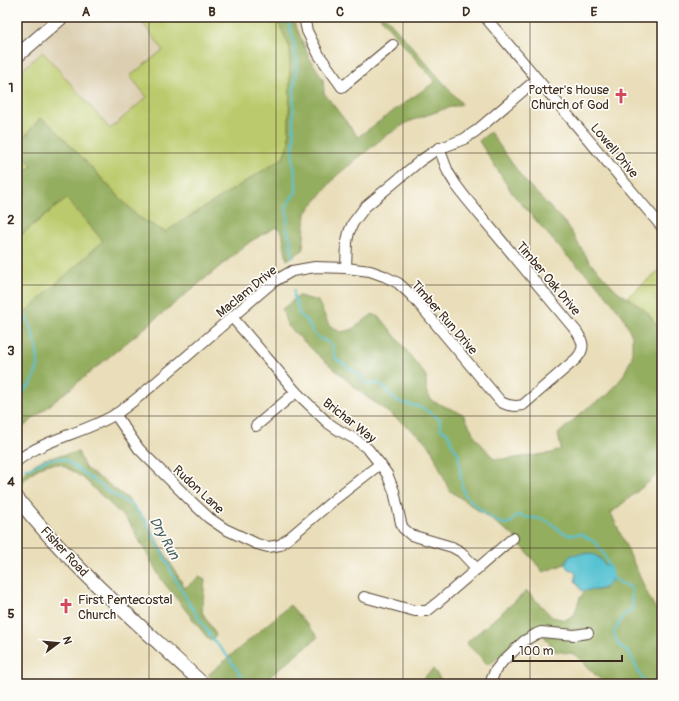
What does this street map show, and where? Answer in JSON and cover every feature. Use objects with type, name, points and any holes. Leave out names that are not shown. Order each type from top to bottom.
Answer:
[{"type":"main road","points":[[17,56],[62,17]]},
{"type":"main road","name":"Fisher Road","points":[[17,498],[63,551],[103,592],[203,684]]},
{"type":"street","points":[[304,17],[307,31],[319,55],[342,87],[393,45]]},
{"type":"street","name":"Lowell Drive","points":[[485,17],[662,227]]},
{"type":"street","points":[[346,268],[349,232],[353,223],[365,207],[420,161],[439,148],[464,139],[476,131],[537,79]]},
{"type":"street","name":"Timber Oak Drive","points":[[439,148],[448,172],[456,185],[577,332],[583,345],[581,353],[576,359],[523,405],[511,406]]},
{"type":"street","name":"Maclam Drive","points":[[17,461],[33,449],[82,430],[115,414],[127,406],[273,282],[292,271],[315,267],[346,268]]},
{"type":"street","name":"Timber Run Drive","points":[[346,268],[370,271],[398,283],[419,304],[501,402],[511,406]]},
{"type":"street","name":"Brichar Way","points":[[232,317],[296,392],[328,424],[355,439],[368,449],[387,474],[394,491],[403,528],[411,535],[452,547],[461,552],[477,569]]},
{"type":"street","points":[[256,426],[296,392]]},
{"type":"street","name":"Rudon Lane","points":[[115,414],[140,449],[209,518],[231,532],[257,544],[268,547],[280,545],[380,464]]},
{"type":"street","points":[[364,597],[415,611],[427,611],[512,538]]},
{"type":"street","points":[[490,683],[495,671],[503,661],[524,641],[536,634],[541,632],[574,635],[588,633]]},
{"type":"shaded area","points":[[17,17],[138,17],[163,50],[147,97],[110,129],[44,52],[17,74]]},
{"type":"green space","points":[[138,17],[276,17],[290,48],[289,141],[283,158],[165,232],[138,217],[52,126],[33,165],[17,178],[17,74],[43,52],[110,129],[147,97],[130,76],[163,50]]},
{"type":"green space","points":[[276,17],[292,17],[309,57],[323,79],[324,93],[358,137],[435,82],[380,17],[386,17],[462,104],[408,122],[384,137],[336,176],[306,213],[303,250],[287,260],[282,232],[276,227],[251,241],[17,432],[17,360],[26,351],[17,336],[17,320],[103,241],[66,198],[17,238],[17,178],[33,165],[21,156],[22,140],[40,118],[52,126],[138,217],[165,232],[283,158],[289,141],[290,48]]},
{"type":"green space","points":[[490,132],[524,180],[567,225],[589,261],[616,290],[646,311],[662,332],[662,471],[611,513],[649,597],[662,620],[662,684],[605,684],[574,654],[555,651],[539,629],[488,665],[466,643],[527,591],[552,617],[565,620],[574,615],[580,598],[585,591],[589,589],[605,589],[605,565],[599,557],[579,554],[571,556],[567,559],[565,564],[543,572],[512,534],[449,490],[431,448],[420,436],[363,394],[317,354],[287,325],[282,309],[299,296],[318,301],[329,325],[340,332],[351,330],[373,314],[382,319],[426,376],[426,391],[432,401],[463,414],[476,438],[494,459],[508,459],[552,453],[561,449],[558,434],[587,408],[609,394],[623,376],[632,357],[632,336],[623,316],[597,284],[566,255],[512,193],[479,141]]},
{"type":"green space","points":[[67,198],[103,241],[17,320],[17,238]]},
{"type":"green space","points":[[662,268],[662,332],[646,311],[627,297]]},
{"type":"green space","points":[[78,452],[85,468],[127,498],[146,520],[185,588],[199,577],[205,580],[202,612],[216,635],[210,641],[161,579],[129,522],[83,478],[61,464],[47,464],[34,471],[21,483],[18,479],[30,467],[44,459]]},
{"type":"green space","points":[[290,605],[318,637],[261,684],[218,684],[208,675]]},
{"type":"green space","points":[[433,669],[444,684],[417,684]]},
{"type":"water","points":[[585,553],[594,555],[605,565],[609,565],[613,577],[609,584],[605,587],[595,590],[581,590],[575,580],[575,572],[568,569],[565,564],[571,555]]},
{"type":"waterway","points":[[286,17],[294,42],[297,64],[293,119],[293,159],[296,192],[288,203],[286,209],[288,216],[286,228],[290,238],[292,257]]},
{"type":"waterway","points":[[294,290],[294,298],[298,311],[307,321],[314,334],[332,345],[336,359],[358,374],[364,382],[369,384],[380,384],[393,398],[402,403],[420,407],[440,419],[441,430],[448,433],[452,444],[458,453],[462,486],[465,495],[487,515],[498,522],[506,524],[512,522],[516,516],[519,515],[543,519],[562,532],[569,535],[581,534],[595,542],[604,554],[613,577],[619,582],[630,587],[632,592],[631,598],[633,605],[630,611],[623,616],[614,632],[616,640],[620,646],[630,654],[645,684]]},
{"type":"waterway","name":"Dry Run","points":[[17,300],[30,326],[37,348],[38,367],[31,384],[24,391],[17,392]]},
{"type":"waterway","name":"Dry Run","points":[[25,468],[33,467],[49,459],[64,459],[112,494],[133,506],[147,523],[187,600],[212,638],[228,657],[247,684]]},
{"type":"place","name":"Potter's House Church of God","points":[[621,96]]},
{"type":"place","name":"First Pentecostal Church","points":[[66,606]]}]
